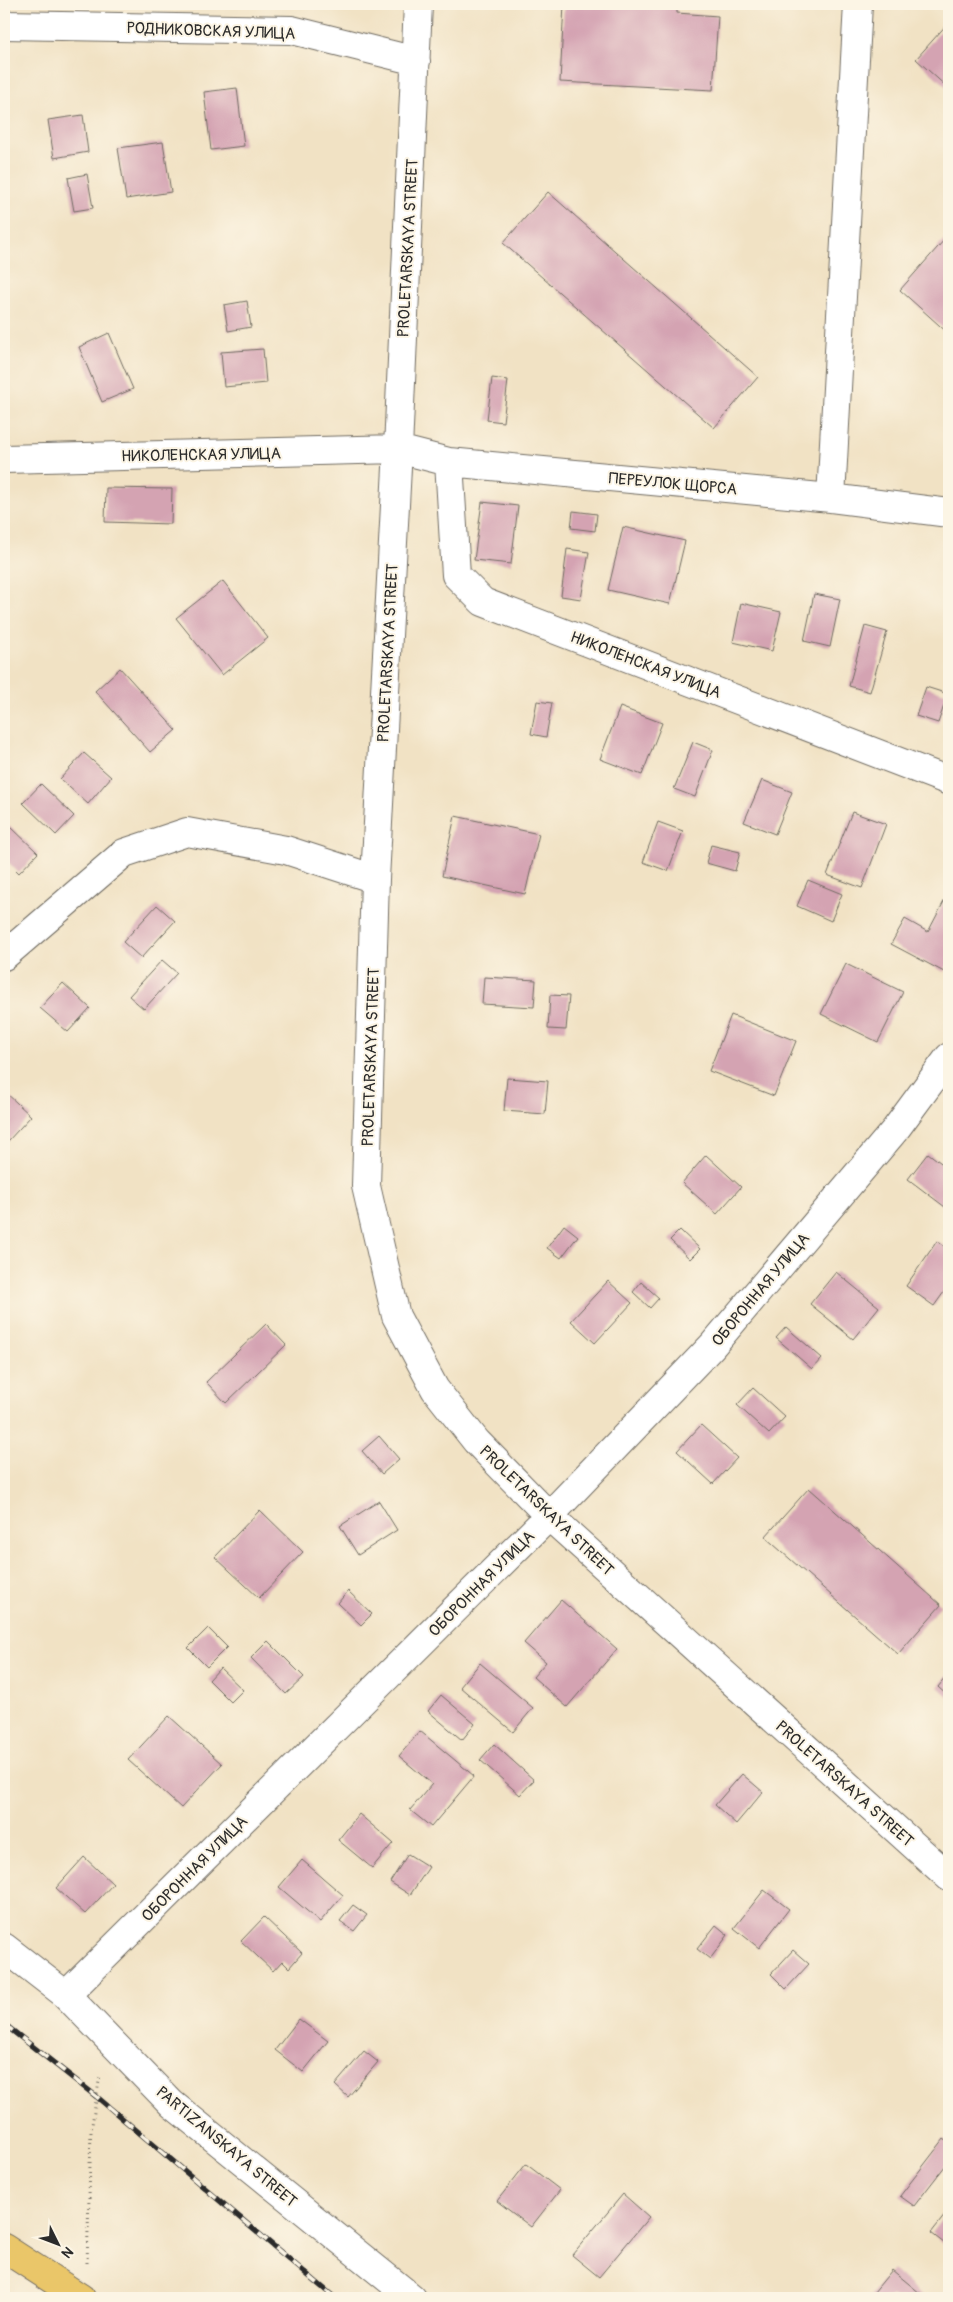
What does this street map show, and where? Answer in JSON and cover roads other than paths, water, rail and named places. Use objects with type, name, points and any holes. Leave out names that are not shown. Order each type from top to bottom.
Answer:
[{"type":"main road","points":[[4,2248],[82,2298]]},
{"type":"street","name":"PROLETARSKAYA STREET","points":[[418,4],[398,450],[374,879],[366,1186],[396,1316],[435,1389],[476,1441],[548,1516],[949,1877]]},
{"type":"street","points":[[830,498],[858,4]]},
{"type":"street","name":"РОДНИКОВСКАЯ УЛИЦА","points":[[4,25],[292,30],[416,61]]},
{"type":"street","name":"ПЕРЕУЛОК ЩОРСА","points":[[398,450],[449,462],[830,498],[949,513]]},
{"type":"street","name":"НИКОЛЕНСКАЯ УЛИЦА","points":[[4,459],[398,450]]},
{"type":"street","name":"НИКОЛЕНСКАЯ УЛИЦА","points":[[449,462],[456,575],[482,602],[949,781]]},
{"type":"street","points":[[4,956],[124,853],[187,832],[286,850],[374,879]]},
{"type":"street","name":"ОБОРОННАЯ УЛИЦА","points":[[66,1994],[548,1516],[712,1346],[895,1130],[949,1057]]},
{"type":"street","name":"PARTIZANSKAYA STREET","points":[[4,1947],[66,1994],[172,2104],[412,2298]]},
{"type":"railway","points":[[4,2024],[97,2097],[335,2298]]}]
